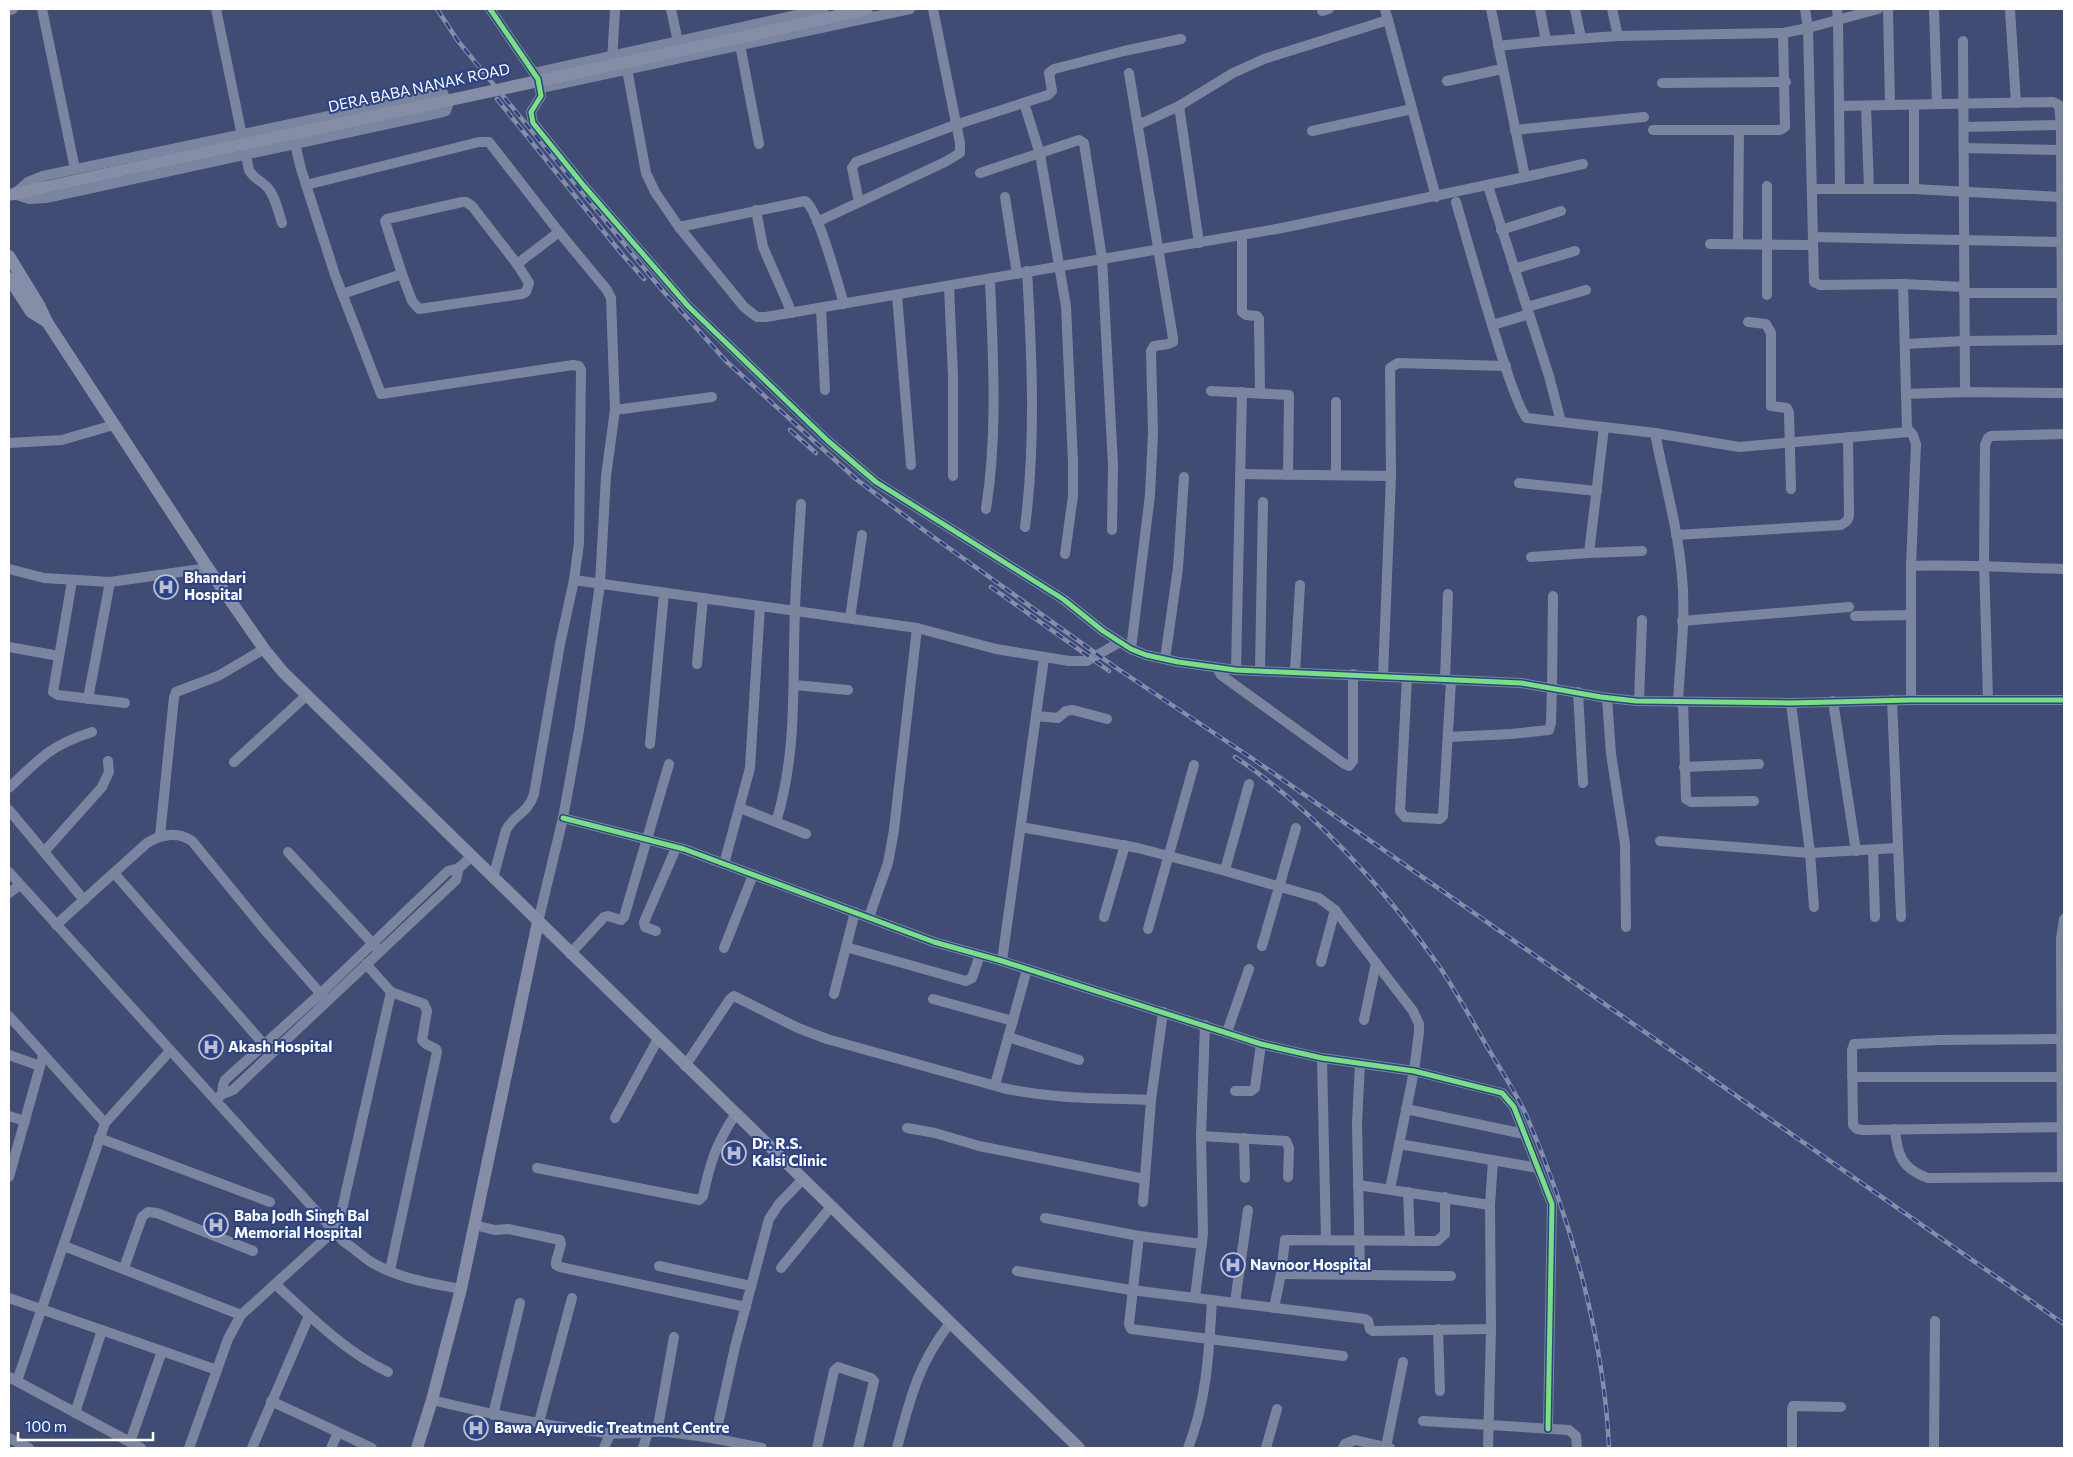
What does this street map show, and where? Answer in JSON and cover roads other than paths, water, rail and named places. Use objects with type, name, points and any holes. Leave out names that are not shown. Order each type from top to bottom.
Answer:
[{"type":"main road","name":"DERA BABA NANAK ROAD","points":[[11,195],[867,9]]},
{"type":"main road","points":[[10,261],[47,322],[264,650],[307,695],[570,954],[1079,1448]]},
{"type":"main road","points":[[9,278],[31,312],[47,322]]},
{"type":"main road","points":[[417,1448],[432,1400],[460,1289],[538,922]]},
{"type":"street","points":[[42,9],[75,169]]},
{"type":"street","points":[[216,9],[249,170],[252,176],[265,184],[270,190],[282,223]]},
{"type":"street","points":[[490,9],[534,73],[540,88],[539,101],[531,112],[533,123],[584,186],[688,306],[740,358],[828,441],[876,482],[1063,599],[1131,649],[1165,659],[1236,670],[1495,681],[1552,687],[1606,698],[1639,701],[1791,703],[1892,700],[2064,700]]},
{"type":"street","points":[[611,73],[614,9]]},
{"type":"street","points":[[671,9],[678,42]]},
{"type":"street","points":[[534,73],[678,42],[798,12],[824,9]]},
{"type":"street","points":[[540,88],[910,9]]},
{"type":"street","points":[[817,222],[945,162],[960,153],[960,143],[933,9]]},
{"type":"street","points":[[1385,9],[1436,197]]},
{"type":"street","points":[[1491,9],[1525,177]]},
{"type":"street","points":[[1540,9],[1546,41]]},
{"type":"street","points":[[1575,9],[1581,38]]},
{"type":"street","points":[[1612,9],[1618,36]]},
{"type":"street","points":[[1805,9],[1808,28],[1813,188],[1813,278],[1816,284],[1903,284],[1964,290],[2062,293]]},
{"type":"street","points":[[1837,9],[1840,189]]},
{"type":"street","points":[[1498,46],[1618,36],[1783,33],[1878,9]]},
{"type":"street","points":[[1888,9],[1890,105]]},
{"type":"street","points":[[1934,9],[1937,104]]},
{"type":"street","points":[[2010,9],[2016,103]]},
{"type":"street","points":[[1138,125],[1179,106],[1233,73],[1264,59],[1388,20]]},
{"type":"street","points":[[1652,130],[1783,130],[1785,125],[1786,82],[1783,33]]},
{"type":"street","points":[[859,202],[852,168],[853,163],[955,125],[1050,93],[1049,73],[1054,69],[1181,39]]},
{"type":"street","points":[[1963,41],[1965,392]]},
{"type":"street","points":[[740,45],[759,144]]},
{"type":"street","points":[[627,69],[646,173],[655,192],[679,227],[750,312],[766,318],[1242,235],[1436,197],[1583,164]]},
{"type":"street","points":[[1447,81],[1502,69]]},
{"type":"street","points":[[1129,73],[1173,342],[1154,346],[1151,352],[1153,424],[1150,495],[1131,649]]},
{"type":"street","points":[[1662,83],[1786,82]]},
{"type":"street","points":[[438,92],[443,94],[448,105],[446,111],[443,112],[46,198],[29,199],[11,195],[34,178],[438,92]]},
{"type":"street","points":[[1024,102],[1040,154],[1066,306],[1073,462],[1072,496],[1065,554]]},
{"type":"street","points":[[1839,106],[2056,103],[2060,107],[2063,339],[1905,344]]},
{"type":"street","points":[[1914,104],[1914,189]]},
{"type":"street","points":[[1179,106],[1199,243]]},
{"type":"street","points":[[1866,106],[1869,189]]},
{"type":"street","points":[[1312,131],[1412,109]]},
{"type":"street","points":[[1515,130],[1644,117]]},
{"type":"street","points":[[1964,127],[2061,125]]},
{"type":"street","points":[[1738,244],[1739,130]]},
{"type":"street","points":[[980,173],[1079,140],[1084,143],[1102,258],[1113,465],[1112,530]]},
{"type":"street","points":[[306,185],[485,141],[492,145],[559,232],[607,290],[611,298],[615,410],[606,476],[600,584],[579,730],[563,818],[538,922]]},
{"type":"street","points":[[295,144],[306,185],[342,294],[381,394],[573,365],[579,366],[582,373],[581,502],[579,543],[574,580],[560,644],[534,794],[527,810],[510,823],[506,830],[493,878]]},
{"type":"street","points":[[1964,148],[2060,150]]},
{"type":"street","points":[[1488,186],[1549,376],[1561,422]]},
{"type":"street","points":[[1767,186],[1767,295]]},
{"type":"street","points":[[1813,188],[1914,189],[2061,197]]},
{"type":"street","points":[[1005,197],[1022,272],[1032,364],[1032,446],[1030,491],[1025,527]]},
{"type":"street","points":[[679,227],[805,201],[810,205],[817,222],[844,304]]},
{"type":"street","points":[[466,202],[472,206],[529,283],[526,292],[522,294],[423,310],[415,306],[402,274],[385,225],[387,219],[466,202]]},
{"type":"street","points":[[1456,202],[1506,366],[1524,416],[1532,419],[1655,433],[1731,446],[1756,446],[1909,432]]},
{"type":"street","points":[[756,210],[763,247],[792,313]]},
{"type":"street","points":[[1501,230],[1561,211]]},
{"type":"street","points":[[516,264],[559,232]]},
{"type":"street","points":[[1242,235],[1242,312],[1246,315],[1256,316],[1259,319],[1260,393]]},
{"type":"street","points":[[1710,244],[1766,244],[1813,241],[2061,242]]},
{"type":"street","points":[[1514,268],[1575,251]]},
{"type":"street","points":[[342,294],[402,274]]},
{"type":"street","points":[[986,509],[992,475],[994,430],[994,362],[990,280]]},
{"type":"street","points":[[1903,284],[1907,428],[1913,435],[1916,444],[1911,566],[1911,700]]},
{"type":"street","points":[[949,286],[953,376],[952,476]]},
{"type":"street","points":[[1493,325],[1586,290]]},
{"type":"street","points":[[897,295],[911,465]]},
{"type":"street","points":[[821,308],[825,390]]},
{"type":"street","points":[[1748,322],[1766,324],[1771,333],[1771,406],[1788,410],[1791,489]]},
{"type":"street","points":[[1383,676],[1391,476],[1390,368],[1398,364],[1506,366]]},
{"type":"street","points":[[1211,391],[1289,395],[1288,474]]},
{"type":"street","points":[[1236,670],[1242,392]]},
{"type":"street","points":[[1906,394],[1965,392],[2064,393]]},
{"type":"street","points":[[615,410],[712,397]]},
{"type":"street","points":[[1336,402],[1336,475]]},
{"type":"street","points":[[9,443],[62,440],[110,426]]},
{"type":"street","points":[[1589,553],[1604,428]]},
{"type":"street","points":[[1655,433],[1676,535],[1682,577],[1681,702],[1684,795],[1688,801],[1754,802]]},
{"type":"street","points":[[1988,700],[1985,445],[1988,438],[2003,434],[2064,434]]},
{"type":"street","points":[[1676,535],[1845,523],[1849,519],[1848,437]]},
{"type":"street","points":[[1240,474],[1391,476]]},
{"type":"street","points":[[1165,659],[1178,568],[1184,477]]},
{"type":"street","points":[[1519,483],[1597,491]]},
{"type":"street","points":[[1260,671],[1263,502]]},
{"type":"street","points":[[776,822],[788,775],[794,710],[795,611],[801,504]]},
{"type":"street","points":[[850,618],[862,535]]},
{"type":"street","points":[[1531,557],[1642,551]]},
{"type":"street","points":[[1911,566],[1948,565],[1985,568],[2064,569]]},
{"type":"street","points":[[9,569],[44,578],[110,582],[208,568]]},
{"type":"street","points":[[574,580],[917,628],[996,649],[1074,662],[1087,661],[1120,642]]},
{"type":"street","points":[[72,581],[54,692],[58,695],[125,703]]},
{"type":"street","points":[[88,699],[110,582]]},
{"type":"street","points":[[1295,672],[1300,586]]},
{"type":"street","points":[[650,744],[664,593]]},
{"type":"street","points":[[1408,678],[1400,811],[1402,816],[1440,819],[1444,816],[1448,737],[1448,594]]},
{"type":"street","points":[[1448,737],[1548,730],[1551,722],[1553,596]]},
{"type":"street","points":[[697,664],[703,598]]},
{"type":"street","points":[[724,864],[750,768],[760,606]]},
{"type":"street","points":[[1682,621],[1852,612],[1911,615]]},
{"type":"street","points":[[1639,701],[1642,620]]},
{"type":"street","points":[[869,917],[888,863],[894,830],[917,628]]},
{"type":"street","points":[[9,647],[59,656]]},
{"type":"street","points":[[160,836],[176,692],[218,676],[264,650]]},
{"type":"street","points":[[1002,961],[1044,658]]},
{"type":"street","points":[[1217,668],[1221,675],[1349,766],[1353,762],[1352,674]]},
{"type":"street","points":[[794,685],[848,690]]},
{"type":"street","points":[[1578,692],[1583,783]]},
{"type":"street","points":[[234,762],[307,695]]},
{"type":"street","points":[[1606,698],[1611,754],[1625,844],[1626,927]]},
{"type":"street","points":[[1892,700],[1901,917]]},
{"type":"street","points":[[1833,701],[1856,851]]},
{"type":"street","points":[[1791,703],[1810,853],[1814,907]]},
{"type":"street","points":[[1036,716],[1058,718],[1066,710],[1073,710],[1108,719]]},
{"type":"street","points":[[9,788],[40,758],[54,748],[69,739],[92,732]]},
{"type":"street","points":[[44,852],[102,787],[109,772],[108,761]]},
{"type":"street","points":[[570,954],[604,917],[608,916],[621,920],[624,917],[669,764]]},
{"type":"street","points":[[1684,767],[1759,764]]},
{"type":"street","points":[[1148,929],[1167,855],[1194,765]]},
{"type":"street","points":[[1225,870],[1249,784]]},
{"type":"street","points":[[740,808],[806,834]]},
{"type":"street","points":[[9,810],[84,900]]},
{"type":"street","points":[[563,818],[676,848],[934,942],[1002,961],[1261,1044],[1322,1058],[1414,1071],[1502,1093],[1514,1107],[1550,1199],[1552,1209],[1548,1429]]},
{"type":"street","points":[[1021,828],[1125,845],[1225,870],[1318,898],[1335,910],[1412,1011],[1419,1024],[1420,1032],[1414,1071],[1390,1189]]},
{"type":"street","points":[[1262,946],[1296,828]]},
{"type":"street","points":[[56,925],[147,843],[160,836],[176,834],[192,841],[323,998]]},
{"type":"street","points":[[1660,841],[1810,853],[1898,848]]},
{"type":"street","points":[[1104,917],[1125,845]]},
{"type":"street","points":[[656,931],[645,927],[644,922],[676,848]]},
{"type":"street","points":[[1873,850],[1875,917]]},
{"type":"street","points":[[288,852],[380,952]]},
{"type":"street","points":[[219,1097],[233,1090],[272,1053],[373,943],[448,871],[459,868],[471,857]]},
{"type":"street","points":[[219,1097],[225,1080],[265,1044],[380,952],[456,880],[459,868]]},
{"type":"street","points":[[9,872],[170,1051],[219,1097],[343,1241],[369,1260],[390,1270],[415,1280],[460,1289]]},
{"type":"street","points":[[114,873],[272,1053]]},
{"type":"street","points":[[724,948],[753,875]]},
{"type":"street","points":[[9,894],[20,885]]},
{"type":"street","points":[[1321,962],[1335,910]]},
{"type":"street","points":[[834,994],[855,912]]},
{"type":"street","points":[[1895,1130],[1896,1149],[1899,1156],[1915,1172],[1928,1178],[2063,1177],[2061,1039],[2063,1019],[2062,925],[2064,919]]},
{"type":"street","points":[[846,947],[966,980],[972,978],[980,955]]},
{"type":"street","points":[[1364,1020],[1376,963]]},
{"type":"street","points":[[366,964],[391,992],[424,1004],[427,1011],[422,1040],[436,1048],[437,1052],[390,1270]]},
{"type":"street","points":[[994,1086],[1027,969]]},
{"type":"street","points":[[1227,1032],[1249,969]]},
{"type":"street","points":[[189,1448],[231,1332],[241,1314],[333,1230],[343,1206],[391,992]]},
{"type":"street","points":[[686,1066],[730,999],[734,996],[798,1028],[827,1039],[994,1086],[1029,1094],[1151,1100]]},
{"type":"street","points":[[933,999],[1013,1021]]},
{"type":"street","points":[[1143,1202],[1151,1100],[1163,1012]]},
{"type":"street","points":[[9,1016],[42,1061],[105,1123]]},
{"type":"street","points":[[1195,1297],[1202,1244],[1201,1136],[1205,1026]]},
{"type":"street","points":[[1008,1037],[1079,1060]]},
{"type":"street","points":[[615,1118],[658,1039]]},
{"type":"street","points":[[2061,1039],[1854,1044],[1852,1050],[1853,1125],[1855,1128],[1863,1130],[2063,1127]]},
{"type":"street","points":[[1235,1091],[1251,1091],[1255,1088],[1261,1044]]},
{"type":"street","points":[[141,1448],[13,1379],[42,1309],[105,1123],[170,1051]]},
{"type":"street","points":[[9,1056],[42,1061]]},
{"type":"street","points":[[1322,1058],[1326,1240]]},
{"type":"street","points":[[9,1177],[42,1061]]},
{"type":"street","points":[[1360,1063],[1357,1123],[1360,1275]]},
{"type":"street","points":[[1852,1077],[2063,1077]]},
{"type":"street","points":[[1406,1109],[1524,1134]]},
{"type":"street","points":[[537,1168],[699,1200],[702,1196],[710,1162],[735,1115]]},
{"type":"street","points":[[9,1116],[25,1121]]},
{"type":"street","points":[[907,1128],[935,1133],[979,1146],[1145,1179]]},
{"type":"street","points":[[1201,1136],[1286,1141],[1289,1148],[1288,1176]]},
{"type":"street","points":[[99,1138],[270,1202]]},
{"type":"street","points":[[1244,1138],[1245,1178]]},
{"type":"street","points":[[1399,1144],[1538,1168]]},
{"type":"street","points":[[1488,1448],[1491,1329],[1490,1205],[1493,1160]]},
{"type":"street","points":[[716,1438],[746,1306],[769,1219],[779,1204],[802,1180]]},
{"type":"street","points":[[1358,1184],[1490,1205]]},
{"type":"street","points":[[1408,1192],[1410,1241]]},
{"type":"street","points":[[1274,1308],[1285,1240],[1437,1241],[1444,1237],[1446,1230],[1445,1197]]},
{"type":"street","points":[[781,1268],[830,1208]]},
{"type":"street","points":[[1235,1302],[1248,1210]]},
{"type":"street","points":[[124,1268],[142,1217],[148,1212],[157,1213],[253,1251]]},
{"type":"street","points":[[1045,1218],[1138,1236],[1202,1244]]},
{"type":"street","points":[[474,1225],[495,1230],[508,1228],[560,1240],[561,1244],[556,1265],[560,1267],[746,1306]]},
{"type":"street","points":[[1138,1236],[1129,1324],[1131,1329],[1343,1356]]},
{"type":"street","points":[[64,1246],[241,1314]]},
{"type":"street","points":[[659,1266],[751,1286]]},
{"type":"street","points":[[1017,1271],[1132,1290],[1365,1319],[1373,1331],[1491,1329]]},
{"type":"street","points":[[1281,1274],[1451,1276]]},
{"type":"street","points":[[275,1284],[309,1316],[357,1354],[388,1372]]},
{"type":"street","points":[[9,1298],[217,1370]]},
{"type":"street","points":[[539,1422],[572,1298]]},
{"type":"street","points":[[1188,1448],[1202,1405],[1212,1300]]},
{"type":"street","points":[[493,1415],[520,1303]]},
{"type":"street","points":[[252,1448],[270,1401],[309,1316]]},
{"type":"street","points":[[1934,1448],[1935,1320]]},
{"type":"street","points":[[897,1448],[912,1392],[923,1364],[935,1343],[950,1323]]},
{"type":"street","points":[[75,1413],[102,1330]]},
{"type":"street","points":[[1438,1330],[1440,1391]]},
{"type":"street","points":[[643,1448],[652,1432],[674,1336]]},
{"type":"street","points":[[130,1442],[162,1351]]},
{"type":"street","points":[[1343,1448],[1345,1444],[1355,1440],[1388,1448],[1403,1362]]},
{"type":"street","points":[[817,1448],[834,1371],[836,1368],[841,1367],[871,1378],[874,1381],[858,1448]]},
{"type":"street","points":[[432,1400],[493,1415],[610,1434],[652,1432],[716,1438],[762,1448]]},
{"type":"street","points":[[270,1401],[372,1448]]},
{"type":"street","points":[[1792,1448],[1793,1406],[1842,1406]]},
{"type":"street","points":[[1266,1448],[1277,1409]]},
{"type":"street","points":[[1423,1421],[1572,1432],[1577,1439],[1577,1448]]},
{"type":"street","points":[[331,1448],[338,1433]]},
{"type":"street","points":[[604,1448],[610,1434]]},
{"type":"street","points":[[9,1438],[29,1448]]},
{"type":"waterway","points":[[9,1403],[93,1448]]},
{"type":"railway","points":[[437,9],[458,41],[662,290],[726,361],[856,479],[925,531],[1115,667],[1253,759],[2064,1324]]},
{"type":"railway","points":[[497,99],[644,279]]},
{"type":"railway","points":[[790,430],[816,453]]},
{"type":"railway","points":[[991,587],[1109,671]]},
{"type":"railway","points":[[1235,757],[1292,800],[1372,880],[1446,976],[1519,1100],[1558,1196],[1583,1280],[1600,1364],[1609,1448]]},
{"type":"place","name":"Bhandari Hospital","points":[[166,587]]},
{"type":"place","name":"Akash Hospital","points":[[211,1047]]},
{"type":"place","name":"Dr. R.S. Kalsi Clinic","points":[[734,1153]]},
{"type":"place","name":"Baba Jodh Singh Bal Memorial Hospital","points":[[216,1225]]},
{"type":"place","name":"Navnoor Hospital","points":[[1233,1265]]},
{"type":"place","name":"Bawa Ayurvedic Treatment Centre","points":[[476,1428]]}]
